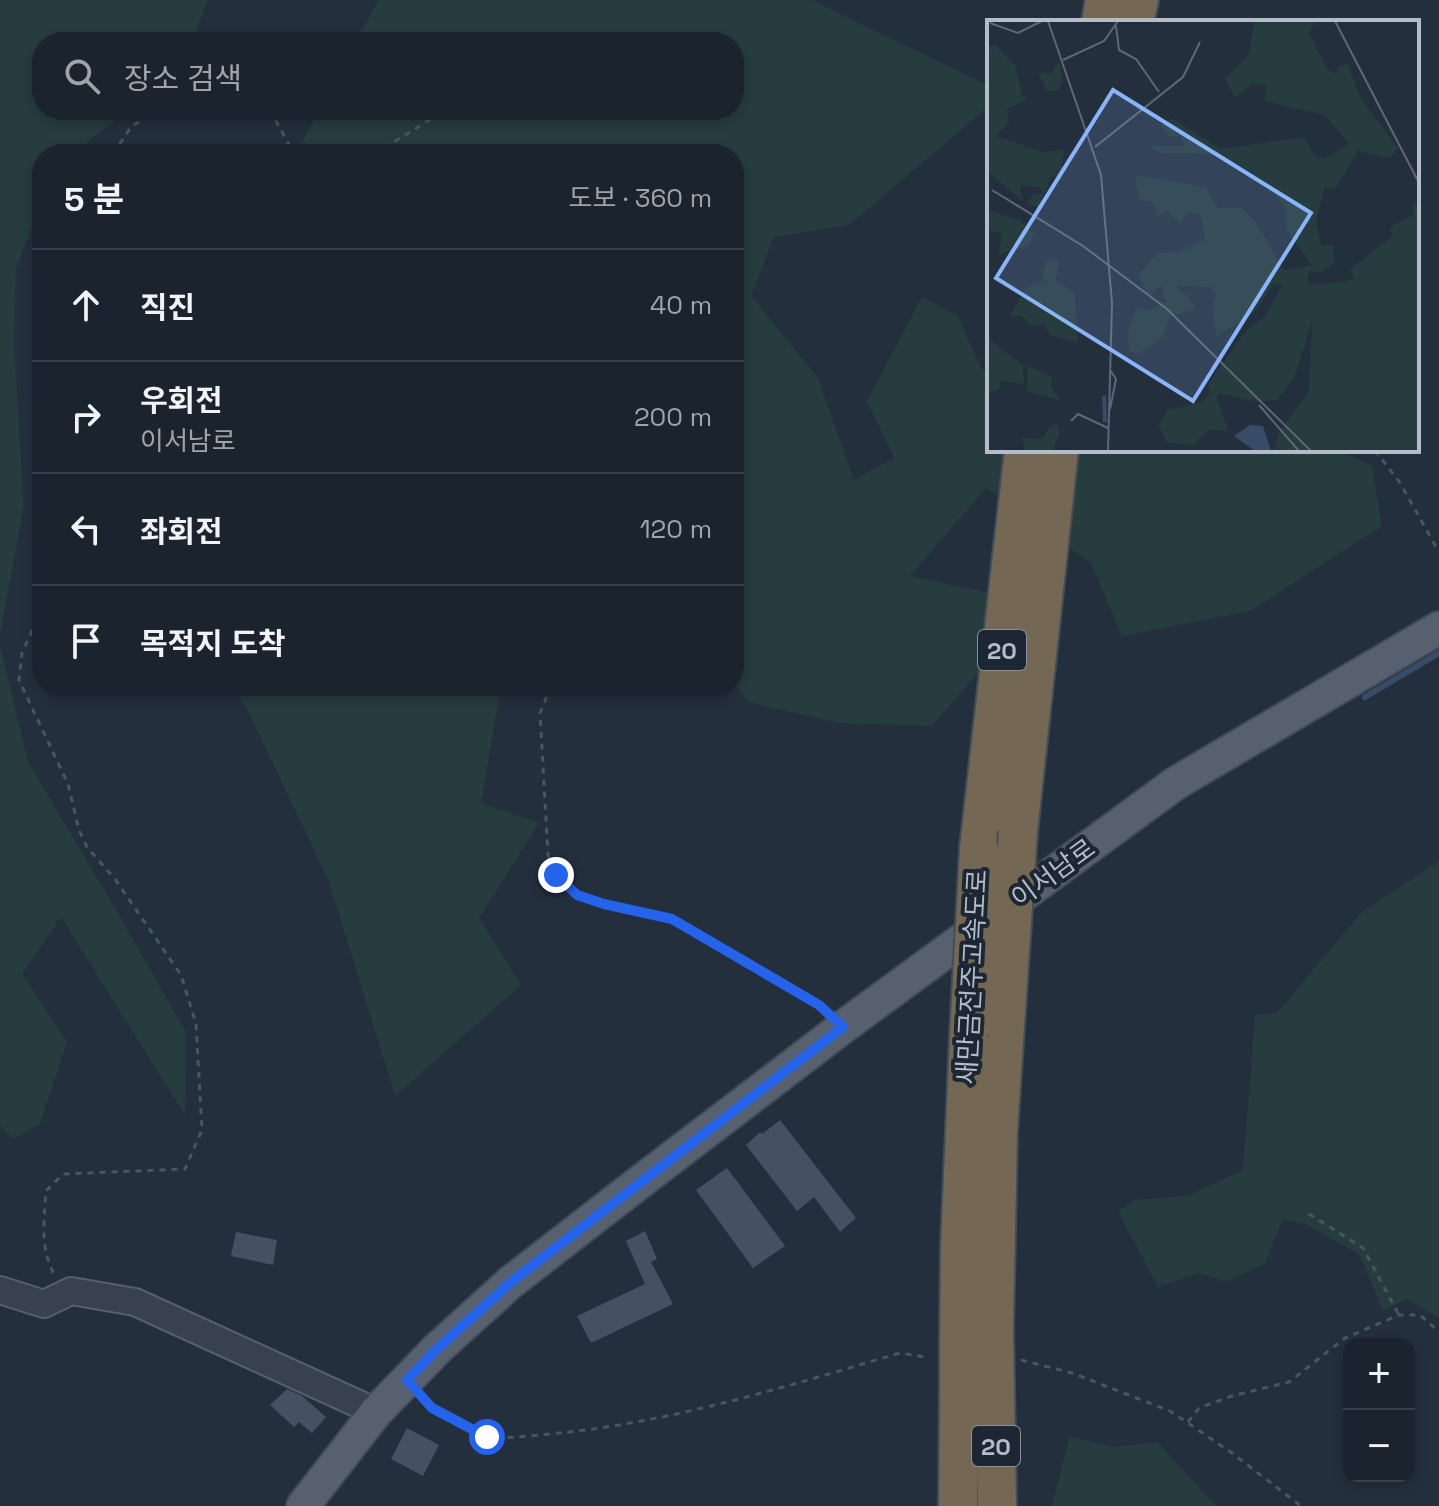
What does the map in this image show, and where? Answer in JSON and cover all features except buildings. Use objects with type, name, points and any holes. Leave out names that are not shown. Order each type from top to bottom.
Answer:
[{"type":"highway","points":[[1101,20],[1105,0]]},
{"type":"highway","points":[[1134,20],[1139,0]]},
{"type":"highway","name":"새만금전주고속도로","points":[[997,1506],[991,1377],[977,1333],[998,1133],[987,1031],[979,849],[1024,452]]},
{"type":"highway","name":"새만금전주고속도로","points":[[987,1031],[1018,832],[1059,452]]},
{"type":"highway","name":"새만금전주고속도로","points":[[958,1506],[991,1377]]},
{"type":"main road","name":"이서남로","points":[[303,1506],[376,1412],[438,1348],[511,1282],[843,1027],[1176,783],[1439,628]]},
{"type":"lane","points":[[0,1290],[44,1304],[71,1291],[135,1302],[376,1412]]},
{"type":"path","points":[[120,144],[131,127],[142,120]]},
{"type":"path","points":[[275,120],[289,144]]},
{"type":"path","points":[[390,144],[430,120]]},
{"type":"path","points":[[1377,452],[1400,483],[1439,552]]},
{"type":"path","points":[[32,630],[22,653],[19,680],[68,784],[79,830],[87,847],[115,879],[181,975],[196,1024],[202,1130],[185,1169],[63,1174],[46,1191],[46,1260],[65,1294]]},
{"type":"path","points":[[547,696],[540,713],[548,855],[556,875],[577,895],[672,919],[819,1005],[843,1027]]},
{"type":"path","points":[[1309,1214],[1363,1248],[1399,1315]]},
{"type":"path","points":[[1188,1423],[1199,1408],[1289,1382],[1345,1338],[1399,1315],[1420,1315],[1439,1332]]},
{"type":"path","points":[[407,1380],[432,1408],[487,1437],[523,1436],[619,1426],[741,1401],[900,1353],[925,1357]]},
{"type":"path","points":[[991,1377],[1072,1373],[1170,1411],[1301,1506]]},
{"type":"green space","points":[[0,0],[208,0],[196,32],[32,32],[32,120],[116,120],[84,144],[32,144],[32,227],[16,268],[14,346],[24,505],[0,636]]},
{"type":"green space","points":[[379,0],[812,0],[987,85],[987,108],[849,225],[774,237],[751,296],[818,378],[854,480],[894,458],[867,401],[922,297],[958,316],[981,368],[987,372],[987,452],[1342,452],[1372,466],[1382,526],[1250,611],[1122,636],[1091,563],[986,488],[910,576],[1005,596],[990,659],[932,726],[839,723],[748,702],[744,696],[744,144],[301,144],[314,120],[744,120],[744,32],[361,32]]},
{"type":"green space","points":[[0,645],[28,762],[186,1032],[185,1115],[61,917],[22,974],[67,1042],[40,1124],[13,1139],[0,1126]]},
{"type":"green space","points":[[239,696],[499,696],[481,803],[539,823],[479,918],[521,985],[395,1096],[329,882]]},
{"type":"green space","points":[[1439,861],[1439,1318],[1407,1299],[1383,1311],[1359,1254],[1305,1224],[1283,1219],[1265,1263],[1226,1282],[1198,1273],[1158,1287],[1118,1212],[1135,1200],[1188,1196],[1243,1170],[1255,1015],[1277,1013],[1362,912]]},
{"type":"green space","points":[[1069,1437],[1115,1447],[1157,1442],[1216,1506],[1052,1506]]},
{"type":"waterway","points":[[1365,697],[1439,653]]},
{"type":"route","points":[[487,1437],[432,1408],[407,1380],[511,1282],[843,1027],[819,1005],[672,919],[577,895],[556,875]]}]
